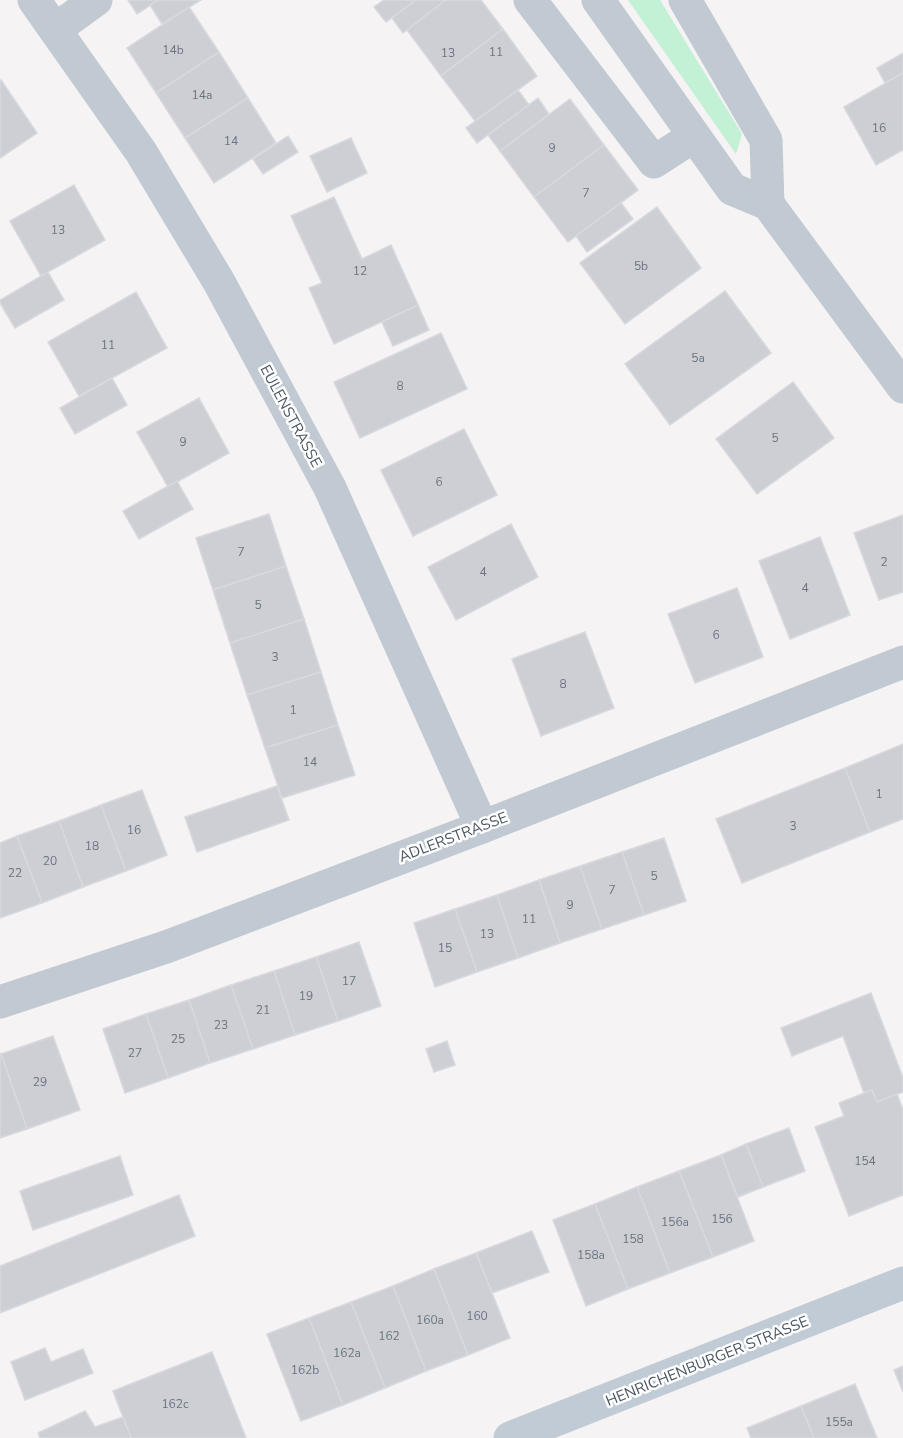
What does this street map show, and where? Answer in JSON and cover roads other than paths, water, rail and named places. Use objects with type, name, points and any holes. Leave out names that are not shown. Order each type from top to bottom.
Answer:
[{"type":"main road","name":"HENRICHENBURGER STRASSE","points":[[510,1438],[903,1283]]},
{"type":"street","name":"EULENSTRASSE","points":[[34,0],[141,152],[213,272],[330,488],[482,827]]},
{"type":"street","points":[[56,29],[96,0]]},
{"type":"street","points":[[530,0],[654,162],[694,136]]},
{"type":"street","points":[[598,0],[732,189],[768,204],[903,387]]},
{"type":"street","points":[[685,0],[766,140],[768,204]]},
{"type":"street","name":"ADLERSTRASSE","points":[[0,1002],[166,947],[482,827],[903,662]]}]
